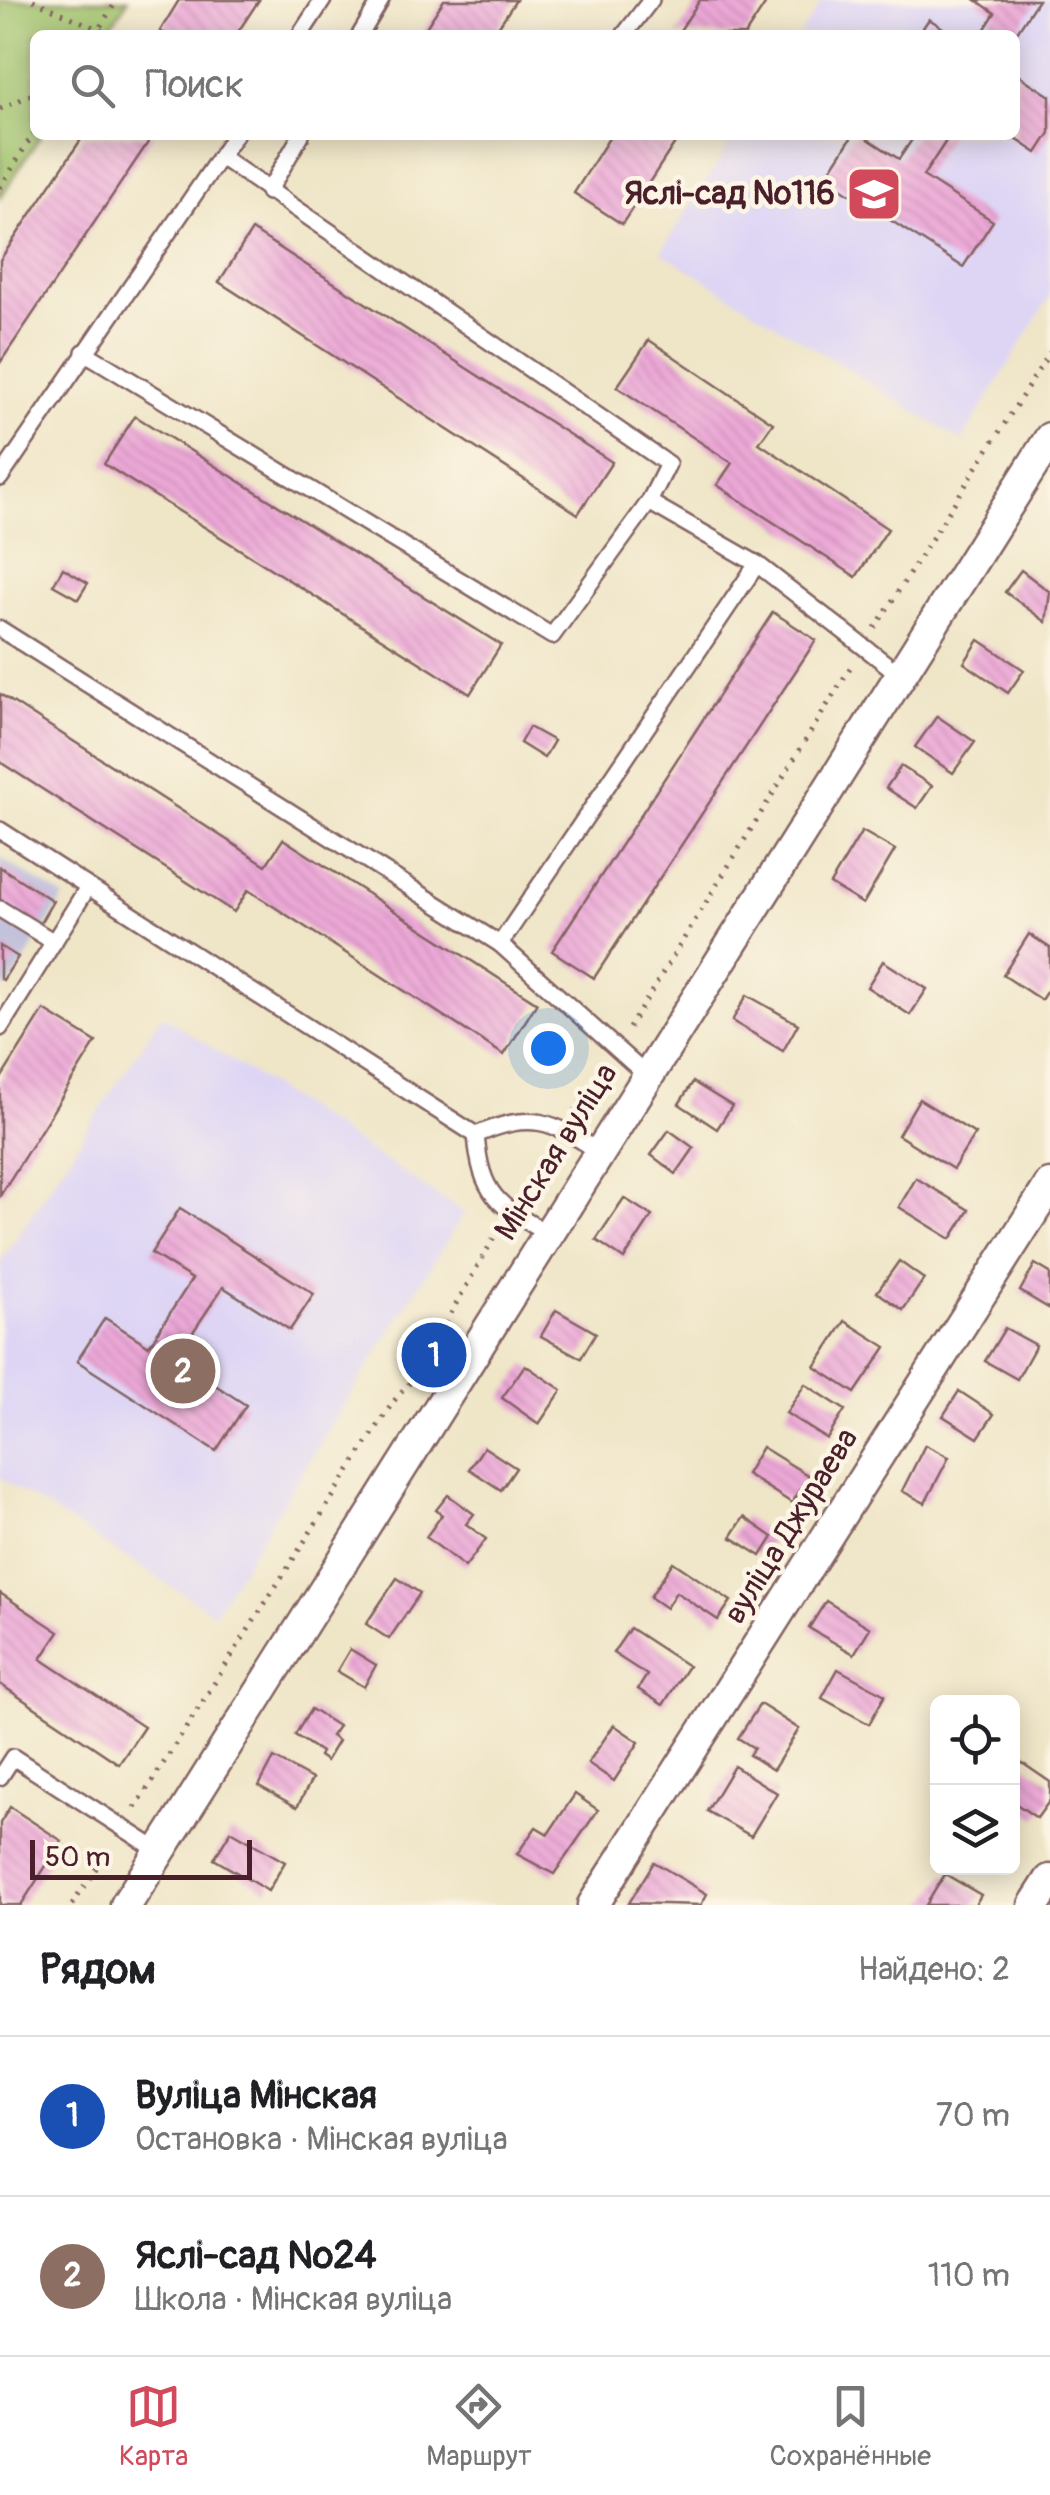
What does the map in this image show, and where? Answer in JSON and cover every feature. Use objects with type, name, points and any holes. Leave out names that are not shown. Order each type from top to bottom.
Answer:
[{"type":"street","name":"Мінская вуліца","points":[[126,1905],[1050,438]]},
{"type":"street","name":"вуліца Джураева","points":[[593,1905],[1050,1185]]},
{"type":"street","points":[[1034,1905],[1050,1880]]},
{"type":"lane","points":[[303,30],[322,0]]},
{"type":"lane","points":[[363,30],[381,0]]},
{"type":"lane","points":[[628,30],[651,0]]},
{"type":"lane","points":[[0,478],[232,140]]},
{"type":"lane","points":[[268,192],[298,140]]},
{"type":"lane","points":[[84,352],[552,636],[649,502],[668,464],[221,157]]},
{"type":"lane","points":[[649,502],[757,564],[900,674]]},
{"type":"lane","points":[[500,944],[757,564]]},
{"type":"lane","points":[[0,628],[500,944],[646,1075]]},
{"type":"lane","points":[[0,830],[476,1135]]},
{"type":"lane","points":[[0,1028],[6,1005],[54,942],[88,886]]},
{"type":"lane","points":[[0,909],[54,942]]},
{"type":"lane","points":[[476,1135],[506,1122],[538,1120],[562,1128],[599,1152]]},
{"type":"lane","points":[[476,1135],[478,1168],[490,1194],[547,1233]]},
{"type":"lane","points":[[0,1746],[159,1851]]},
{"type":"lane","points":[[0,1777],[13,1758]]},
{"type":"path","points":[[33,0],[93,30]]},
{"type":"path","points":[[98,30],[117,0]]},
{"type":"path","points":[[0,109],[30,94]]},
{"type":"path","points":[[0,188],[30,139]]},
{"type":"shaded area","name":"Яслі-сад №116","points":[[823,0],[1050,0],[1050,296],[962,441],[661,252],[733,140],[1020,140],[1020,30],[803,30]]},
{"type":"shaded area","points":[[0,858],[64,897],[8,988],[0,983]]},
{"type":"shaded area","points":[[162,1015],[464,1213],[214,1613],[0,1478],[0,1263]]},
{"type":"green space","points":[[0,0],[128,0],[108,30],[30,30],[30,140],[38,140],[0,198]]},
{"type":"building","points":[[179,0],[259,0],[239,30],[161,30]]},
{"type":"building","points":[[444,0],[516,0],[496,30],[424,30]]},
{"type":"building","points":[[700,0],[768,0],[748,30],[680,30]]},
{"type":"building","points":[[976,0],[1038,0],[1018,30],[984,30],[995,13]]},
{"type":"building","points":[[929,19],[946,30],[921,30]]},
{"type":"building","points":[[1020,76],[1050,96],[1050,133],[1037,153],[1018,140]]},
{"type":"building","points":[[81,140],[150,140],[0,363],[0,260]]},
{"type":"building","points":[[608,140],[677,140],[622,224],[574,193]]},
{"type":"building","points":[[850,140],[870,140],[899,159],[912,140],[947,140],[923,176],[993,221],[963,267],[825,178]]},
{"type":"building","points":[[252,230],[612,462],[578,514],[219,282]]},
{"type":"building","points":[[649,340],[773,423],[759,443],[888,529],[856,577],[717,485],[732,463],[617,387]]},
{"type":"building","points":[[135,416],[501,645],[470,694],[104,464]]},
{"type":"building","points":[[63,568],[88,583],[78,599],[53,585]]},
{"type":"building","points":[[1021,570],[1050,592],[1046,622],[1005,592]]},
{"type":"building","points":[[773,612],[816,640],[594,978],[552,951]]},
{"type":"building","points":[[979,640],[1024,670],[1008,693],[964,663]]},
{"type":"building","points":[[0,694],[266,865],[283,839],[537,1003],[504,1055],[248,890],[234,912],[0,762]]},
{"type":"building","points":[[937,716],[975,742],[953,773],[915,747]]},
{"type":"building","points":[[529,727],[554,741],[544,758],[520,743]]},
{"type":"building","points":[[901,766],[932,786],[917,808],[886,788]]},
{"type":"building","points":[[862,831],[895,850],[863,904],[830,884]]},
{"type":"building","points":[[0,867],[53,901],[39,925],[0,900]]},
{"type":"building","points":[[1029,934],[1050,948],[1050,986],[1041,1000],[1003,975]]},
{"type":"building","points":[[0,946],[18,957],[3,980],[0,978]]},
{"type":"building","points":[[883,961],[927,989],[910,1015],[867,987]]},
{"type":"building","points":[[747,995],[798,1024],[783,1051],[732,1021]]},
{"type":"building","points":[[44,1010],[96,1042],[0,1196],[0,1080]]},
{"type":"building","points":[[693,1082],[732,1106],[717,1129],[679,1104]]},
{"type":"building","points":[[919,1099],[975,1134],[953,1169],[898,1135]]},
{"type":"building","points":[[669,1130],[694,1148],[676,1174],[651,1155]]},
{"type":"building","points":[[916,1178],[969,1210],[951,1239],[899,1207]]},
{"type":"building","points":[[624,1198],[652,1216],[624,1259],[596,1240]]},
{"type":"building","points":[[180,1208],[314,1294],[290,1330],[223,1287],[175,1359],[246,1405],[216,1451],[77,1361],[105,1318],[149,1346],[192,1279],[151,1253]]},
{"type":"building","points":[[899,1261],[924,1279],[903,1310],[877,1292]]},
{"type":"building","points":[[1035,1264],[1050,1273],[1050,1309],[1020,1291]]},
{"type":"building","points":[[556,1310],[596,1333],[581,1358],[541,1336]]},
{"type":"building","points":[[845,1321],[886,1347],[855,1393],[815,1367]]},
{"type":"building","points":[[1005,1328],[1036,1345],[1017,1379],[985,1361]]},
{"type":"building","points":[[525,1365],[562,1390],[539,1424],[502,1398]]},
{"type":"building","points":[[805,1384],[845,1410],[827,1439],[786,1413]]},
{"type":"building","points":[[959,1391],[994,1414],[978,1438],[943,1416]]},
{"type":"building","points":[[925,1445],[949,1457],[925,1503],[902,1491]]},
{"type":"building","points":[[484,1447],[516,1468],[501,1490],[469,1469]]},
{"type":"building","points":[[762,1447],[809,1476],[792,1503],[746,1474]]},
{"type":"building","points":[[448,1495],[474,1514],[466,1524],[486,1539],[465,1567],[426,1537],[442,1515],[436,1510]]},
{"type":"building","points":[[744,1517],[773,1537],[761,1556],[731,1537]]},
{"type":"building","points":[[673,1562],[731,1601],[718,1620],[676,1592],[666,1608],[650,1597]]},
{"type":"building","points":[[397,1578],[420,1593],[389,1639],[366,1624]]},
{"type":"building","points":[[0,1593],[59,1632],[41,1659],[144,1727],[119,1764],[0,1684]]},
{"type":"building","points":[[826,1601],[870,1628],[854,1654],[809,1628]]},
{"type":"building","points":[[630,1628],[688,1666],[663,1705],[638,1689],[647,1675],[613,1653]]},
{"type":"building","points":[[350,1649],[376,1665],[364,1687],[337,1671]]},
{"type":"building","points":[[838,1669],[885,1695],[869,1724],[822,1698]]},
{"type":"building","points":[[760,1704],[799,1729],[773,1770],[749,1755],[754,1748],[738,1738]]},
{"type":"building","points":[[311,1709],[338,1726],[331,1736],[338,1741],[326,1761],[319,1756],[321,1752],[295,1735]]},
{"type":"building","points":[[614,1725],[639,1742],[614,1781],[588,1763]]},
{"type":"building","points":[[274,1758],[312,1779],[297,1807],[259,1786]]},
{"type":"building","points":[[1020,1761],[1050,1782],[1050,1800],[1037,1818],[1020,1806]]},
{"type":"building","points":[[734,1766],[777,1793],[751,1836],[707,1811]]},
{"type":"building","points":[[575,1794],[598,1810],[554,1874],[517,1854],[536,1827],[548,1834]]},
{"type":"building","points":[[10,1807],[62,1841],[21,1905],[0,1905],[0,1823]]},
{"type":"building","points":[[231,1831],[285,1862],[268,1891],[214,1859]]},
{"type":"building","points":[[654,1862],[707,1894],[701,1905],[629,1903]]},
{"type":"building","points":[[944,1875],[981,1895],[975,1905],[926,1905]]},
{"type":"place","name":"Яслі-сад №116","points":[[874,194]]},
{"type":"place","name":"Вуліца Мінская","points":[[434,1355]]},
{"type":"place","name":"Яслі-сад №24","points":[[183,1371]]}]
